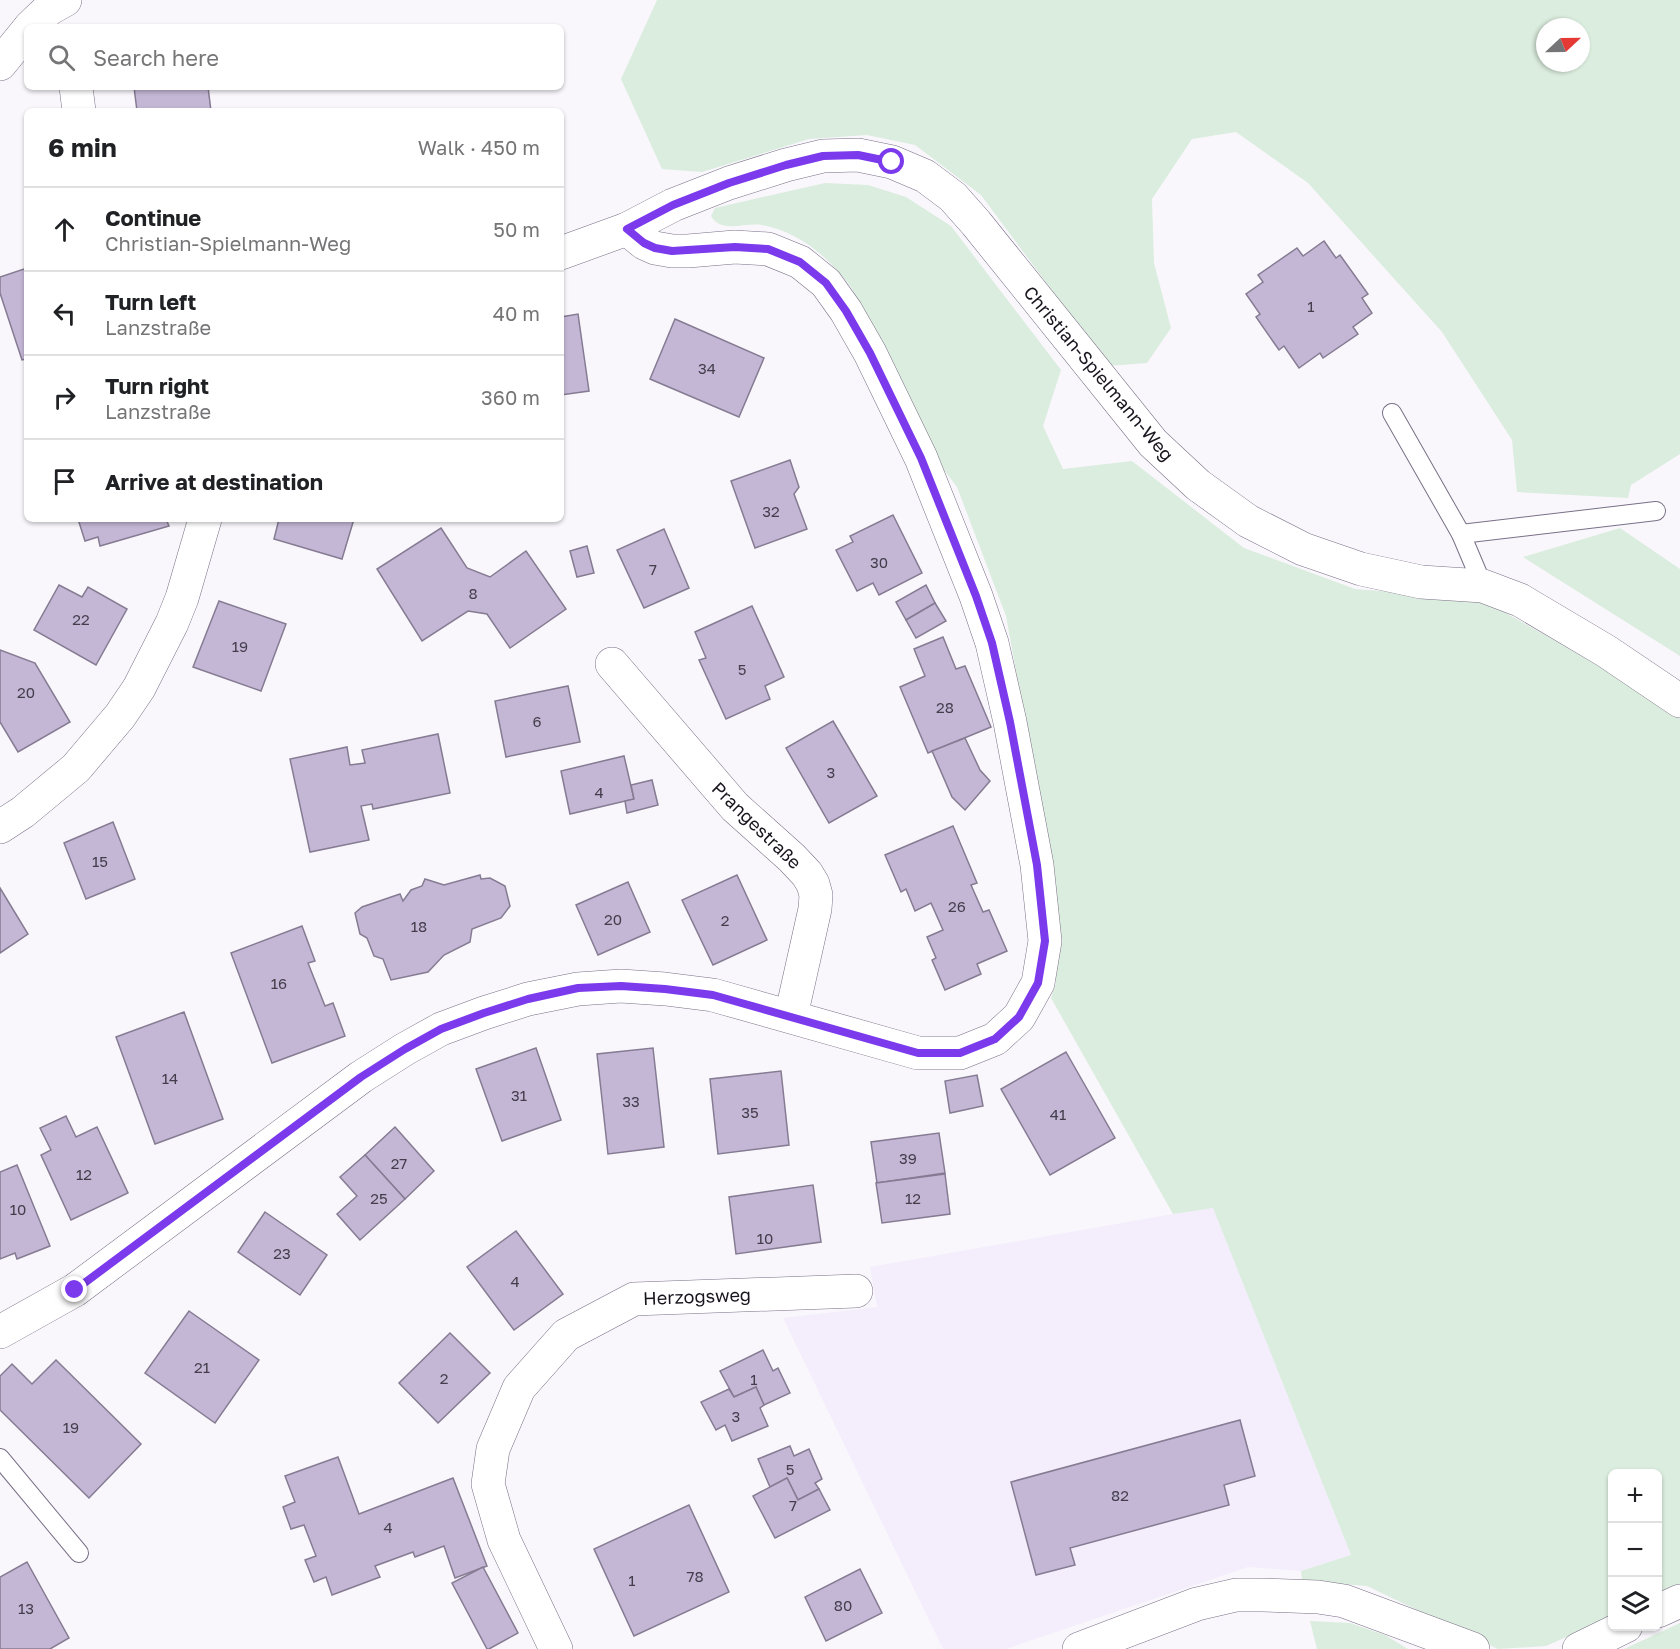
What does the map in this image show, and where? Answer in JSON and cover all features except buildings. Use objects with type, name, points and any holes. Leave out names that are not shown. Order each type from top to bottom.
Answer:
[{"type":"street","points":[[33,24],[48,9],[66,0],[70,24]]},
{"type":"street","points":[[0,64],[24,35]]},
{"type":"street","points":[[76,90],[79,108]]},
{"type":"street","name":"Christian-Spielmann-Weg","points":[[564,252],[627,229],[673,205],[729,183],[786,165],[823,156],[858,155],[892,162],[925,176],[953,197],[1153,443],[1198,485],[1248,521],[1303,549],[1361,569],[1421,582],[1483,586],[1520,600],[1606,651],[1680,701]]},
{"type":"street","points":[[0,1332],[75,1290],[361,1077],[405,1049],[441,1029],[528,999],[578,988],[621,986],[713,995],[918,1053],[960,1053],[995,1039],[1019,1017],[1038,983],[1045,941],[1037,865],[1010,722],[992,643],[976,596],[921,458],[870,353],[846,311],[826,283],[800,262],[768,249],[735,247],[672,251],[655,248],[644,243],[627,229]]},
{"type":"street","points":[[0,827],[23,812],[76,768],[120,716],[139,688],[182,598],[204,522]]},
{"type":"street","name":"Prangestraße","points":[[612,664],[713,783],[735,807],[792,858],[813,884],[816,909],[791,1016]]},
{"type":"street","name":"Herzogsweg","points":[[556,1649],[504,1540],[488,1484],[493,1449],[519,1388],[566,1335],[634,1299],[856,1291]]},
{"type":"street","points":[[1079,1649],[1197,1604],[1236,1595],[1318,1597],[1344,1601],[1473,1649]]},
{"type":"street","points":[[1662,1609],[1680,1601]]},
{"type":"street","points":[[1579,1649],[1616,1631]]},
{"type":"lane","points":[[1392,413],[1461,534],[1483,586]]},
{"type":"lane","points":[[1461,534],[1656,511]]},
{"type":"lane","points":[[0,1458],[79,1553]]},
{"type":"shaded area","points":[[1213,1207],[1351,1555],[1301,1571],[1248,1567],[1006,1649],[943,1649],[783,1318],[877,1307],[870,1267]]},
{"type":"green space","points":[[657,0],[1680,0],[1680,454],[1631,485],[1628,498],[1517,492],[1512,440],[1442,332],[1308,183],[1236,132],[1192,139],[1152,199],[1154,263],[1171,328],[1147,363],[1108,366],[981,195],[915,145],[867,135],[809,139],[702,172],[662,169],[621,79]]},
{"type":"green space","points":[[825,183],[868,185],[906,197],[951,226],[1061,370],[1043,426],[1063,469],[1132,461],[1244,548],[1355,589],[1481,599],[1680,711],[1680,1587],[1662,1595],[1662,1469],[1608,1469],[1608,1619],[1546,1646],[1498,1649],[1367,1586],[1302,1581],[1301,1571],[1351,1555],[1213,1208],[1173,1214],[1051,998],[1056,983],[1055,930],[1030,748],[1006,616],[957,487],[938,462],[851,287],[833,266],[812,247],[776,228],[755,224],[721,225],[711,216],[715,208]]},
{"type":"green space","points":[[1620,528],[1680,569],[1680,656],[1523,557]]},
{"type":"green space","points":[[1310,1621],[1350,1623],[1385,1635],[1408,1649],[1317,1649]]},
{"type":"green space","points":[[1680,1623],[1680,1649],[1624,1649]]},
{"type":"route","points":[[75,1290],[361,1077],[441,1029],[528,999],[578,988],[621,986],[713,995],[918,1053],[960,1053],[995,1039],[1019,1017],[1038,983],[1045,941],[1037,865],[1010,722],[992,643],[976,596],[921,458],[870,353],[846,311],[826,283],[800,262],[768,249],[735,247],[672,251],[655,248],[644,243],[627,229],[673,205],[729,183],[786,165],[823,156],[858,155],[892,162]]}]
